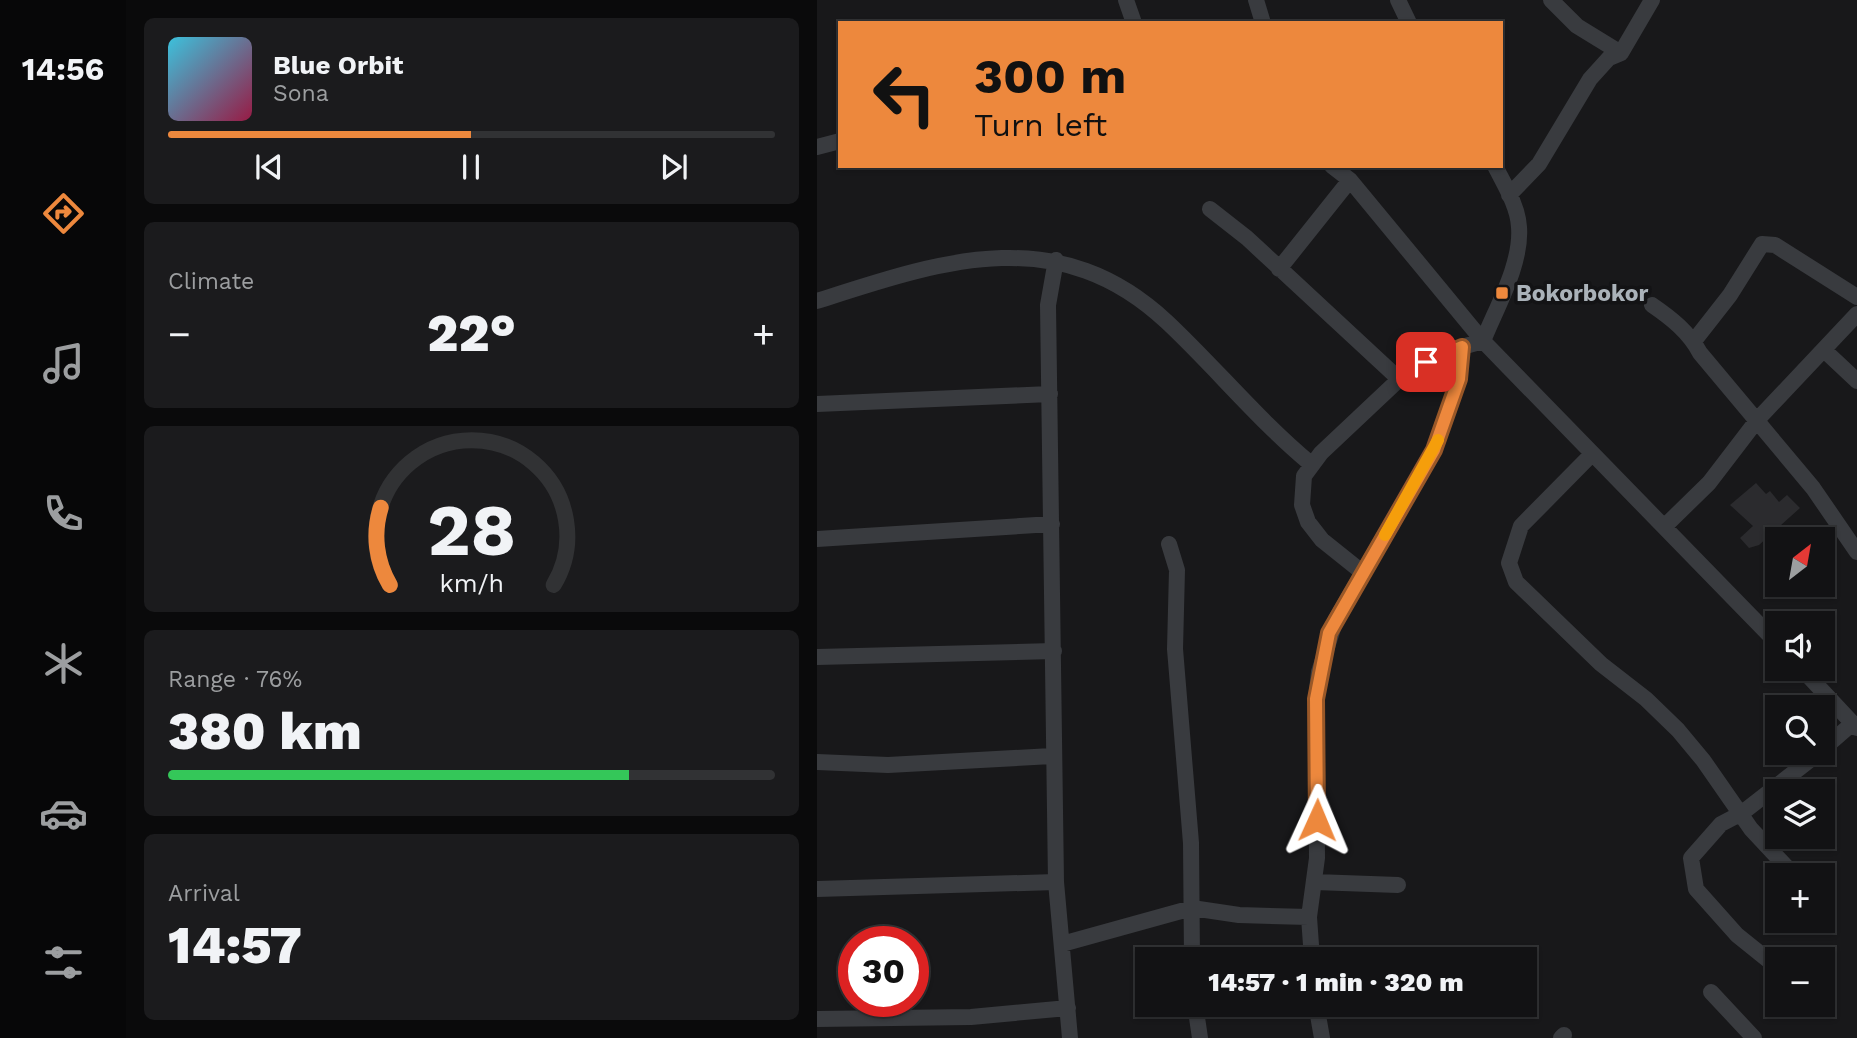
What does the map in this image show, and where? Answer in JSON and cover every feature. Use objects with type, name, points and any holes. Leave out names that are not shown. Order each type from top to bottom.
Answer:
[{"type":"street","points":[[1126,0],[1133,21]]},
{"type":"street","points":[[1256,0],[1262,21]]},
{"type":"street","points":[[1398,0],[1408,21]]},
{"type":"street","points":[[1551,0],[1577,26],[1621,53]]},
{"type":"street","points":[[1509,195],[1539,164],[1590,79],[1609,58],[1621,53],[1652,0]]},
{"type":"street","points":[[817,147],[838,142]]},
{"type":"street","points":[[1335,168],[1350,180],[1483,341],[1765,630]]},
{"type":"street","points":[[1483,341],[1517,247],[1519,226],[1509,195],[1496,168]]},
{"type":"street","points":[[1279,269],[1350,180]]},
{"type":"street","points":[[1210,209],[1399,379]]},
{"type":"street","points":[[1694,341],[1730,296],[1762,244],[1775,245],[1857,297]]},
{"type":"street","points":[[817,301],[943,264],[1056,260],[1107,279],[1165,320],[1311,464]]},
{"type":"street","points":[[1056,260],[1047,305],[1054,651],[1052,756],[1056,882],[1070,1038]]},
{"type":"street","points":[[1652,305],[1672,319],[1694,341],[1700,353],[1758,419],[1820,498],[1857,552]]},
{"type":"street","points":[[1665,526],[1709,483],[1758,419],[1857,314]]},
{"type":"street","points":[[1362,572],[1322,540],[1308,522],[1301,490],[1311,464],[1414,367],[1483,341]]},
{"type":"street","points":[[1311,947],[1309,918],[1315,882],[1318,801],[1316,699],[1319,672],[1329,633],[1434,450],[1459,379],[1462,347]]},
{"type":"street","points":[[1824,350],[1857,381]]},
{"type":"street","points":[[817,404],[1050,394]]},
{"type":"street","points":[[1592,454],[1521,526],[1509,563],[1516,582],[1601,664],[1646,699],[1677,730],[1767,849],[1782,863]]},
{"type":"street","points":[[817,539],[1052,524]]},
{"type":"street","points":[[1169,544],[1177,569],[1175,649],[1191,843],[1192,947]]},
{"type":"street","points":[[817,657],[1054,651]]},
{"type":"street","points":[[1813,681],[1855,726],[1835,741]]},
{"type":"street","points":[[817,762],[888,765],[1052,756]]},
{"type":"street","points":[[1765,958],[1737,935],[1696,889],[1691,858],[1721,824],[1742,813],[1803,765]]},
{"type":"street","points":[[817,888],[1056,882]]},
{"type":"street","points":[[1315,882],[1398,885]]},
{"type":"street","points":[[1062,944],[1192,908],[1239,915],[1309,918]]},
{"type":"street","points":[[1711,992],[1754,1038]]},
{"type":"street","points":[[817,1019],[971,1017],[1068,1009]]},
{"type":"street","points":[[1197,1017],[1200,1038]]},
{"type":"street","points":[[1318,1017],[1322,1038]]},
{"type":"building","points":[[1756,483],[1766,494],[1770,491],[1779,502],[1787,495],[1800,508],[1779,527],[1765,527],[1765,540],[1749,548],[1740,538],[1753,526],[1730,505]]},
{"type":"slow traffic","points":[[1385,535],[1438,440]]},
{"type":"place","name":"Bokorbokor","points":[[1502,293]]},
{"type":"route","points":[[1317,820],[1316,699],[1319,672],[1329,633],[1434,450],[1459,379],[1462,347],[1426,362]]}]
